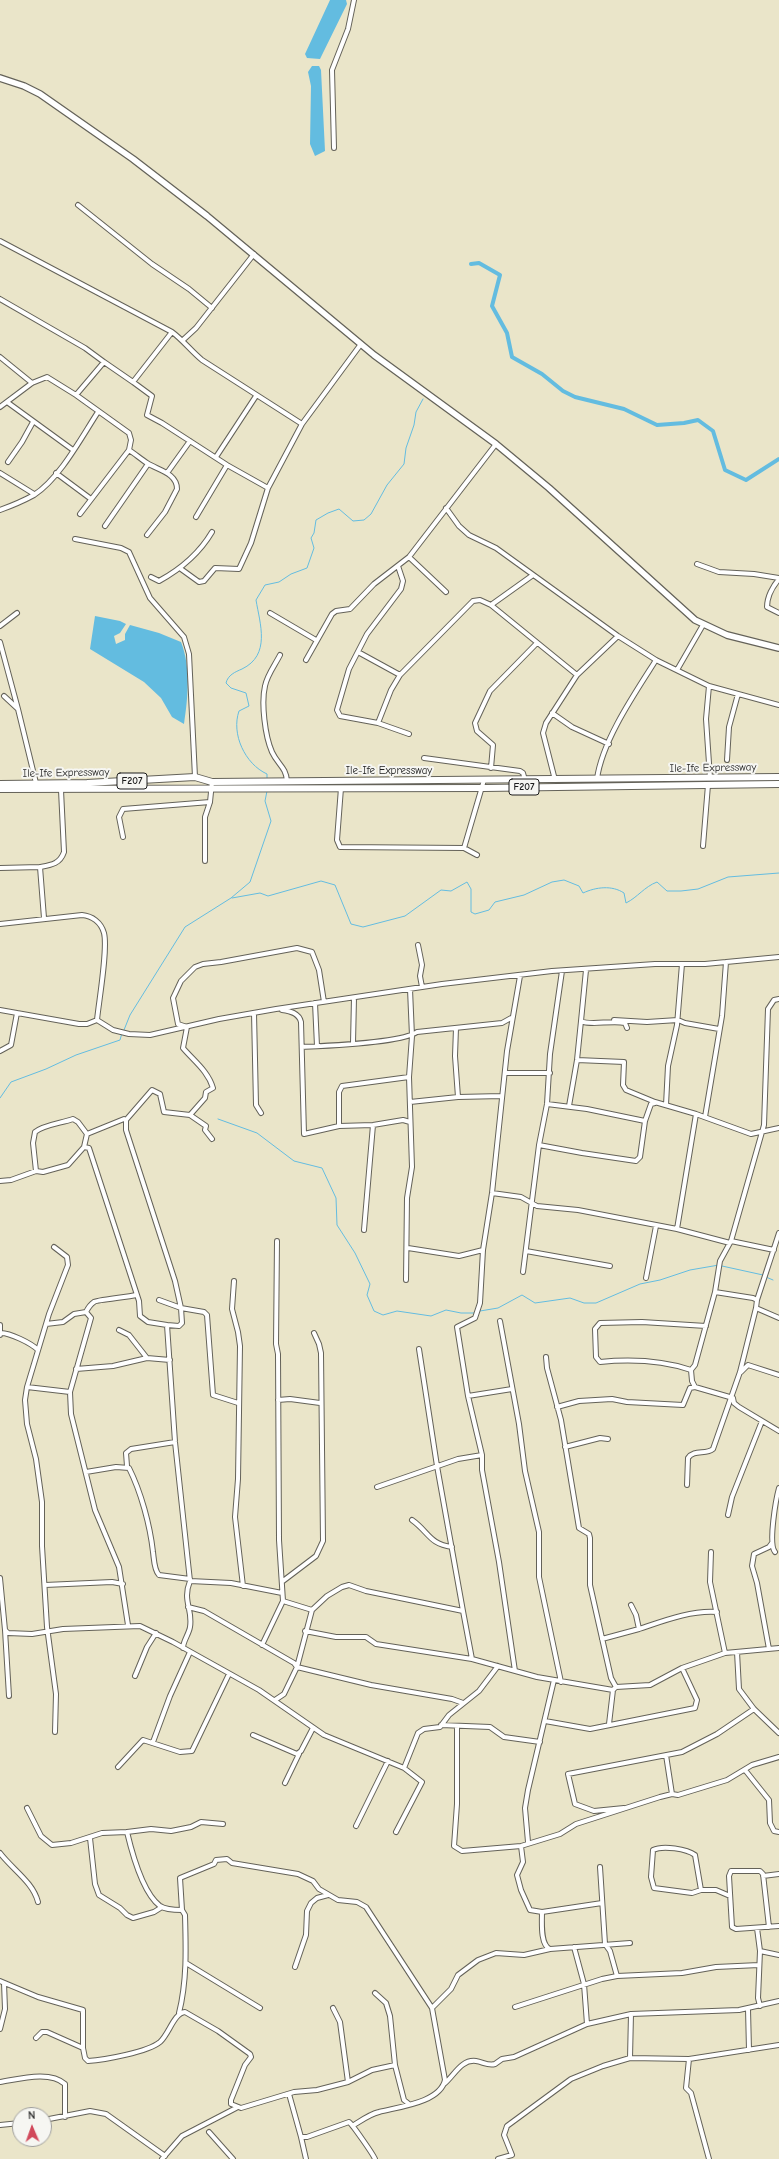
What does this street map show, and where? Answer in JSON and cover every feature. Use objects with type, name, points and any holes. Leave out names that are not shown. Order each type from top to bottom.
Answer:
[{"type":"main road","points":[[0,78],[24,86],[40,94],[82,122],[201,211],[361,344],[496,444],[549,488],[677,605],[703,625],[727,635],[779,648]]},
{"type":"main road","name":"Ile-Ife Expressway","points":[[0,789],[68,790],[87,786],[196,778],[226,785],[267,784],[341,787],[484,788],[710,778],[779,777]]},
{"type":"main road","name":"Ile-Ife Expressway","points":[[267,784],[288,781],[484,780],[597,780],[708,785],[779,784]]},
{"type":"main road","points":[[68,783],[68,790]]},
{"type":"main road","name":"Ile-Ife Expressway","points":[[0,784],[68,783],[87,786],[212,789],[226,785]]},
{"type":"street","points":[[334,148],[332,70],[348,29],[354,0]]},
{"type":"street","points":[[78,206],[152,264],[189,288],[212,308]]},
{"type":"street","points":[[0,241],[172,332],[183,340],[188,348],[202,360],[256,396],[302,424]]},
{"type":"street","points":[[183,340],[196,328],[254,254]]},
{"type":"street","points":[[0,299],[85,348],[152,396],[147,415],[227,465],[268,488]]},
{"type":"street","points":[[133,382],[172,332]]},
{"type":"street","points":[[181,569],[199,582],[204,581],[215,568],[239,569],[251,543],[268,488],[302,424],[361,344]]},
{"type":"street","points":[[0,357],[32,384]]},
{"type":"street","points":[[76,395],[104,362]]},
{"type":"street","points":[[0,407],[32,384],[47,377],[76,395],[129,433],[131,440],[129,450],[80,514]]},
{"type":"street","points":[[216,457],[256,396]]},
{"type":"street","points":[[7,402],[74,450]]},
{"type":"street","points":[[0,510],[34,494],[56,473],[74,450],[98,412]]},
{"type":"street","points":[[8,462],[22,442],[33,422]]},
{"type":"street","points":[[167,473],[190,441]]},
{"type":"street","points":[[306,660],[332,614],[336,611],[350,609],[374,584],[409,556],[496,444]]},
{"type":"street","points":[[129,450],[148,464],[167,473],[176,481],[177,489],[165,512],[147,535]]},
{"type":"street","points":[[105,526],[148,464]]},
{"type":"street","points":[[196,517],[227,465]]},
{"type":"street","points":[[0,473],[34,494]]},
{"type":"street","points":[[56,473],[91,499]]},
{"type":"street","points":[[446,508],[459,526],[469,535],[496,548],[618,636],[656,660],[709,686],[779,705]]},
{"type":"street","points":[[151,577],[159,580],[181,569],[204,546],[212,532]]},
{"type":"street","points":[[74,539],[121,548],[129,552],[150,598],[184,637],[189,654],[196,778]]},
{"type":"street","points":[[409,556],[446,592]]},
{"type":"street","points":[[697,564],[719,572],[754,574],[779,578],[773,587],[767,603],[767,607],[779,613]]},
{"type":"street","points":[[398,566],[403,581],[401,589],[367,634],[342,688],[338,714],[340,716],[378,723],[409,734]]},
{"type":"street","points":[[491,605],[533,575]]},
{"type":"street","points":[[378,723],[391,690],[400,675],[473,601],[480,600],[491,605],[577,675]]},
{"type":"street","points":[[270,613],[316,640]]},
{"type":"street","points":[[0,626],[17,614]]},
{"type":"street","points":[[677,670],[703,625]]},
{"type":"street","points":[[554,780],[543,733],[546,723],[577,675],[618,636]]},
{"type":"street","points":[[0,642],[36,784]]},
{"type":"street","points":[[491,768],[493,745],[477,731],[475,723],[490,691],[537,643]]},
{"type":"street","points":[[358,652],[400,675]]},
{"type":"street","points":[[280,655],[264,686],[264,714],[270,748],[275,758],[286,772],[288,781]]},
{"type":"street","points":[[597,780],[599,766],[624,712],[656,660]]},
{"type":"street","points":[[709,686],[706,719],[710,778]]},
{"type":"street","points":[[727,760],[729,727],[738,694]]},
{"type":"street","points":[[4,696],[18,709]]},
{"type":"street","points":[[552,713],[572,727],[609,744]]},
{"type":"street","points":[[424,758],[520,771],[525,780]]},
{"type":"street","points":[[464,848],[484,788],[484,780]]},
{"type":"street","points":[[205,861],[205,817],[210,802],[212,782]]},
{"type":"street","points":[[703,846],[708,785]]},
{"type":"street","points":[[341,787],[337,840],[340,847],[464,848],[476,855]]},
{"type":"street","points":[[0,868],[40,867],[57,863],[62,859],[64,852],[61,790]]},
{"type":"street","points":[[123,837],[119,817],[123,809],[210,802]]},
{"type":"street","points":[[40,867],[44,918]]},
{"type":"street","points":[[0,924],[82,914],[90,916],[101,928],[104,934],[97,1020]]},
{"type":"street","points":[[418,945],[422,965],[420,976],[422,987]]},
{"type":"street","points":[[187,1026],[178,1024],[173,998],[181,980],[196,967],[203,964],[297,948],[306,949],[312,952],[319,970],[324,1002]]},
{"type":"street","points":[[0,1010],[79,1024],[87,1024],[97,1020],[118,1031],[129,1034],[150,1035],[219,1019],[422,987],[562,971],[726,962],[779,957]]},
{"type":"street","points":[[705,1117],[725,996],[726,962]]},
{"type":"street","points":[[666,1105],[668,1066],[678,1020],[682,964]]},
{"type":"street","points":[[569,1106],[578,1060],[586,970]]},
{"type":"street","points":[[523,1272],[531,1202],[550,1073],[550,1054],[562,971]]},
{"type":"street","points":[[515,1671],[499,1562],[482,1470],[482,1455],[468,1396],[457,1327],[475,1317],[478,1310],[483,1250],[492,1193],[502,1096],[512,1017],[520,976]]},
{"type":"street","points":[[406,1280],[408,1248],[407,1198],[412,1167],[409,1077],[412,1036],[410,989]]},
{"type":"street","points":[[353,1043],[354,998]]},
{"type":"street","points":[[557,1407],[579,1401],[612,1399],[627,1402],[683,1405],[692,1381],[691,1370],[695,1365],[715,1292],[720,1261],[730,1242],[762,1131],[765,1118],[768,1009],[774,1000],[779,999]]},
{"type":"street","points":[[315,1003],[317,1046],[319,1046]]},
{"type":"street","points":[[276,1009],[290,1011],[300,1018],[304,1134],[339,1126],[373,1125],[403,1120],[410,1122]]},
{"type":"street","points":[[0,1051],[11,1045],[17,1013]]},
{"type":"street","points":[[254,1013],[256,1105],[261,1113]]},
{"type":"street","points":[[302,1047],[353,1043],[412,1036],[417,1032],[502,1024],[512,1017]]},
{"type":"street","points":[[581,1021],[599,1022],[614,1020],[647,1022],[678,1020],[685,1023],[719,1029]]},
{"type":"street","points":[[614,1020],[625,1023],[627,1028]]},
{"type":"street","points":[[187,1026],[183,1048],[202,1067],[211,1081],[213,1088],[206,1092],[205,1098],[190,1115]]},
{"type":"street","points":[[456,1028],[455,1056],[458,1097]]},
{"type":"street","points":[[578,1060],[624,1062],[622,1085],[626,1090],[655,1102],[696,1114],[751,1134],[779,1128]]},
{"type":"street","points":[[505,1073],[550,1073]]},
{"type":"street","points":[[339,1126],[339,1092],[342,1086],[409,1077]]},
{"type":"street","points":[[84,1147],[88,1148],[136,1295],[140,1316],[142,1319],[167,1325],[179,1326],[182,1323],[181,1308],[175,1281],[126,1130],[126,1120],[152,1090],[160,1094],[164,1112],[190,1115],[206,1126],[206,1130],[212,1139]]},
{"type":"street","points":[[410,1102],[458,1097],[502,1096]]},
{"type":"street","points":[[539,1145],[582,1154],[636,1161],[640,1157],[645,1121],[651,1104],[655,1102]]},
{"type":"street","points":[[546,1104],[569,1106],[645,1121]]},
{"type":"street","points":[[677,1229],[696,1114]]},
{"type":"street","points":[[0,1181],[11,1180],[36,1171],[43,1172],[68,1165],[84,1147],[87,1134],[78,1122],[73,1119],[52,1126],[41,1127],[35,1132],[33,1143],[36,1171]]},
{"type":"street","points":[[87,1134],[124,1119],[126,1120]]},
{"type":"street","points":[[364,1230],[373,1125]]},
{"type":"street","points":[[492,1193],[521,1197],[537,1206],[578,1210],[774,1250]]},
{"type":"street","points":[[646,1278],[656,1226]]},
{"type":"street","points":[[687,1485],[688,1458],[695,1453],[711,1451],[714,1449],[733,1398],[757,1300],[779,1233]]},
{"type":"street","points":[[262,1645],[283,1601],[283,1581],[279,1540],[278,1354],[276,1344],[275,1279],[277,1241]]},
{"type":"street","points":[[54,1247],[67,1257],[68,1265],[46,1324],[27,1387],[25,1400],[42,1502],[42,1546],[48,1632],[56,1694],[55,1732]]},
{"type":"street","points":[[408,1248],[460,1256],[483,1250]]},
{"type":"street","points":[[526,1251],[610,1266]]},
{"type":"street","points":[[234,1281],[232,1309],[240,1346],[238,1479],[235,1517],[243,1586]]},
{"type":"street","points":[[715,1292],[757,1300]]},
{"type":"street","points":[[46,1324],[63,1322],[74,1314],[86,1312],[94,1302],[98,1300],[123,1298],[136,1295]]},
{"type":"street","points":[[159,1300],[181,1308],[204,1312],[206,1315],[211,1354],[213,1395],[238,1403]]},
{"type":"street","points":[[756,1308],[779,1318]]},
{"type":"street","points":[[86,1312],[91,1318],[70,1392],[71,1414],[96,1510],[119,1567],[123,1584],[128,1625]]},
{"type":"street","points":[[500,1321],[519,1424],[525,1471],[540,1532],[539,1577],[561,1682]]},
{"type":"street","points":[[691,1370],[651,1361],[600,1362],[596,1357],[595,1329],[600,1323],[621,1321],[706,1326]]},
{"type":"street","points":[[0,1325],[0,1334],[7,1333],[33,1345],[38,1350]]},
{"type":"street","points":[[167,1325],[175,1442],[190,1580],[186,1598],[190,1629],[184,1648]]},
{"type":"street","points":[[119,1330],[129,1335],[147,1358]]},
{"type":"street","points":[[283,1581],[316,1556],[323,1541],[320,1403],[321,1353],[314,1333]]},
{"type":"street","points":[[419,1349],[437,1466],[472,1659]]},
{"type":"street","points":[[76,1369],[113,1366],[147,1358],[170,1360]]},
{"type":"street","points":[[546,1358],[565,1447],[579,1528],[590,1538],[590,1585],[614,1689],[609,1724]]},
{"type":"street","points":[[740,1372],[748,1365],[779,1375]]},
{"type":"street","points":[[692,1381],[695,1387]]},
{"type":"street","points":[[27,1387],[70,1392]]},
{"type":"street","points":[[690,1388],[695,1387],[733,1398]]},
{"type":"street","points":[[468,1396],[512,1389]]},
{"type":"street","points":[[733,1398],[734,1404],[779,1431]]},
{"type":"street","points":[[278,1400],[290,1399],[320,1403]]},
{"type":"street","points":[[728,1515],[732,1497],[762,1421]]},
{"type":"street","points":[[565,1447],[600,1438],[608,1439]]},
{"type":"street","points":[[175,1442],[131,1449],[126,1453],[127,1466],[131,1470],[153,1547],[156,1571],[160,1575],[190,1580],[230,1583],[282,1593]]},
{"type":"street","points":[[377,1487],[437,1466],[468,1457],[482,1455]]},
{"type":"street","points":[[86,1472],[127,1466]]},
{"type":"street","points":[[777,1552],[772,1543],[776,1500],[779,1488]]},
{"type":"street","points":[[412,1520],[426,1531],[435,1543],[452,1547]]},
{"type":"street","points":[[769,1649],[752,1566],[754,1554],[769,1547],[772,1543]]},
{"type":"street","points":[[765,1549],[777,1552]]},
{"type":"street","points":[[712,1552],[710,1582],[724,1653]]},
{"type":"street","points":[[0,1578],[9,1696]]},
{"type":"street","points":[[45,1585],[112,1582],[123,1584]]},
{"type":"street","points":[[276,1700],[284,1694],[297,1667],[305,1631],[312,1610],[327,1596],[349,1585],[463,1611]]},
{"type":"street","points":[[283,1601],[312,1610]]},
{"type":"street","points":[[631,1605],[636,1615],[639,1629]]},
{"type":"street","points":[[188,1607],[204,1611],[282,1655],[297,1667],[371,1685],[452,1699],[463,1703]]},
{"type":"street","points":[[602,1639],[676,1617],[709,1611],[717,1612]]},
{"type":"street","points":[[5,1630],[11,1634],[128,1625],[140,1626],[156,1633],[276,1700],[313,1728],[338,1741],[366,1750],[404,1768],[422,1782],[396,1832]]},
{"type":"street","points":[[305,1631],[336,1637],[361,1636],[366,1637],[376,1644],[472,1659],[561,1682],[614,1689],[650,1685],[682,1668],[724,1653],[779,1648]]},
{"type":"street","points":[[135,1676],[147,1647],[156,1633]]},
{"type":"street","points":[[153,1742],[170,1696],[190,1652]]},
{"type":"street","points":[[737,1652],[739,1689],[754,1709],[779,1733]]},
{"type":"street","points":[[404,1768],[418,1733],[424,1729],[437,1729],[463,1703],[479,1691],[498,1666]]},
{"type":"street","points":[[545,1721],[584,1729],[601,1728],[609,1724],[663,1716],[695,1708],[697,1700],[682,1668]]},
{"type":"street","points":[[118,1767],[141,1741],[153,1742],[180,1752],[192,1751],[228,1674]]},
{"type":"street","points":[[528,1842],[525,1808],[554,1680]]},
{"type":"street","points":[[630,1808],[594,1811],[575,1804],[568,1774],[682,1752],[717,1734],[754,1709]]},
{"type":"street","points":[[441,1725],[490,1728],[504,1737],[540,1742]]},
{"type":"street","points":[[457,1726],[457,1804],[454,1846],[462,1851],[521,1846],[528,1842],[560,1834],[576,1824],[672,1794],[678,1795],[727,1780],[761,1761],[779,1757]]},
{"type":"street","points":[[285,1783],[298,1754],[313,1728]]},
{"type":"street","points":[[253,1736],[298,1754]]},
{"type":"street","points":[[666,1755],[672,1794]]},
{"type":"street","points":[[356,1826],[388,1761]]},
{"type":"street","points":[[745,1770],[769,1800],[770,1828],[779,1832]]},
{"type":"street","points":[[27,1808],[41,1836],[52,1845],[71,1843],[102,1833],[151,1829],[171,1831],[191,1827],[201,1822],[223,1824]]},
{"type":"street","points":[[127,1832],[145,1884],[153,1898],[162,1907],[182,1910]]},
{"type":"street","points":[[90,1838],[94,1884],[99,1895],[133,1918],[154,1912],[162,1907]]},
{"type":"street","points":[[521,1846],[523,1862],[517,1875],[521,1890],[530,1910],[542,1912],[602,1903]]},
{"type":"street","points":[[701,1890],[696,1855],[691,1852],[674,1849],[657,1848],[653,1850],[651,1877],[654,1888],[692,1892],[701,1890],[716,1890],[730,1896]]},
{"type":"street","points":[[0,1853],[10,1866],[36,1892],[38,1902]]},
{"type":"street","points":[[0,2030],[5,2009],[2,1982],[38,1997],[83,2010],[83,2048],[85,2058],[88,2061],[114,2058],[159,2042],[171,2028],[179,2013],[184,1993],[186,1963],[185,1916],[182,1910],[180,1878],[214,1864],[216,1860],[227,1859],[232,1863],[298,1874],[313,1882],[319,1890],[338,1900],[357,1902],[366,1907],[432,2008],[440,2057],[445,2074],[444,2084]]},
{"type":"street","points":[[600,1867],[604,1944],[610,1951],[618,1976]]},
{"type":"street","points":[[768,1927],[763,1876],[760,1871],[731,1871],[729,1876],[732,1927],[736,1929],[757,1928],[768,1927],[779,1926]]},
{"type":"street","points":[[763,1876],[779,1874]]},
{"type":"street","points":[[295,1967],[306,1935],[307,1911],[311,1903],[318,1898],[329,1895]]},
{"type":"street","points":[[542,1912],[544,1942],[547,1948],[550,1949]]},
{"type":"street","points":[[757,1928],[760,1951],[758,1998],[760,2006]]},
{"type":"street","points":[[432,2008],[451,1989],[458,1975],[478,1960],[496,1953],[524,1955],[550,1949],[630,1943]]},
{"type":"street","points":[[574,1947],[584,1984],[587,2024]]},
{"type":"street","points":[[760,1951],[779,1955]]},
{"type":"street","points":[[186,1963],[260,2008]]},
{"type":"street","points":[[515,2007],[584,1984],[618,1976],[682,1973],[716,1967],[760,1964]]},
{"type":"street","points":[[375,1993],[386,2003],[390,2016],[396,2065],[404,2100],[409,2104]]},
{"type":"street","points":[[354,2125],[378,2112],[433,2096],[459,2067],[466,2062],[475,2061],[495,2064],[502,2058],[514,2057],[587,2024],[631,2014],[748,2009],[779,2001]]},
{"type":"street","points":[[333,2008],[340,2022],[348,2082]]},
{"type":"street","points":[[748,2009],[748,2050]]},
{"type":"street","points":[[179,2013],[185,2012],[218,2031],[250,2054],[251,2057],[245,2065],[231,2100],[231,2104],[236,2108]]},
{"type":"street","points":[[630,2058],[631,2014]]},
{"type":"street","points":[[36,2038],[42,2032],[47,2032],[83,2048]]},
{"type":"street","points":[[498,2159],[513,2157],[504,2135],[507,2126],[571,2079],[588,2071],[630,2058],[688,2059],[779,2045]]},
{"type":"street","points":[[688,2059],[686,2088],[691,2093],[709,2159]]},
{"type":"street","points":[[52,2119],[90,2111],[106,2114],[163,2157],[182,2136],[236,2108],[253,2105],[289,2094],[317,2090],[348,2082],[378,2067],[396,2065]]},
{"type":"street","points":[[0,2082],[40,2077],[59,2078],[65,2084],[65,2117]]},
{"type":"street","points":[[289,2094],[306,2159]]},
{"type":"street","points":[[301,2137],[307,2137],[349,2122],[354,2125],[361,2139],[375,2159]]},
{"type":"street","points":[[0,2125],[12,2124]]},
{"type":"street","points":[[209,2132],[233,2159]]},
{"type":"water","points":[[330,0],[346,0],[347,4],[320,59],[307,58],[305,54]]},
{"type":"water","points":[[312,66],[319,66],[321,70],[325,151],[315,156],[310,144],[311,86],[308,72]]},
{"type":"water","points":[[95,616],[120,621],[126,624],[120,633],[114,636],[116,644],[125,640],[125,634],[130,625],[159,633],[181,642],[186,662],[188,683],[184,724],[172,717],[161,698],[144,682],[90,649]]},
{"type":"waterway","points":[[471,264],[479,263],[500,275],[492,306],[507,333],[512,357],[542,374],[563,391],[575,397],[624,409],[657,425],[684,423],[698,420],[713,431],[725,470],[746,480],[779,459]]},
{"type":"waterway","points":[[267,778],[267,774],[259,769],[246,756],[239,738],[237,729],[239,711],[249,706],[246,693],[231,688],[226,683],[232,674],[251,663],[257,656],[260,647],[261,629],[256,600],[265,585],[279,582],[291,574],[307,568],[314,548],[311,538],[314,533],[316,520],[339,509],[353,521],[364,520],[371,514],[387,485],[404,464],[406,448],[414,425],[416,412],[423,399]]},
{"type":"waterway","points":[[124,1030],[130,1015],[185,927],[231,898],[250,882],[271,821],[265,801],[267,791]]},
{"type":"waterway","points":[[232,898],[260,893],[268,896],[321,881],[335,885],[351,924],[363,927],[405,916],[441,890],[451,891],[467,882],[471,889],[471,912],[475,914],[489,910],[495,902],[524,895],[552,882],[564,880],[579,886],[583,893],[593,889],[604,888],[619,890],[624,893],[626,903],[657,882],[667,891],[681,891],[698,889],[728,877],[779,873]]},
{"type":"waterway","points":[[0,1098],[11,1082],[46,1069],[76,1055],[120,1040],[122,1033]]},
{"type":"waterway","points":[[218,1119],[257,1133],[294,1161],[322,1168],[336,1198],[337,1225],[355,1253],[370,1284],[367,1295],[374,1311],[383,1315],[397,1311],[431,1316],[446,1310],[461,1313],[475,1313]]},
{"type":"waterway","points":[[480,1311],[498,1308],[522,1295],[535,1303],[570,1298],[584,1303],[596,1303],[640,1284],[660,1280],[690,1270],[719,1265]]},
{"type":"waterway","points":[[722,1266],[763,1275]]},
{"type":"waterway","points":[[766,1277],[773,1280]]}]
